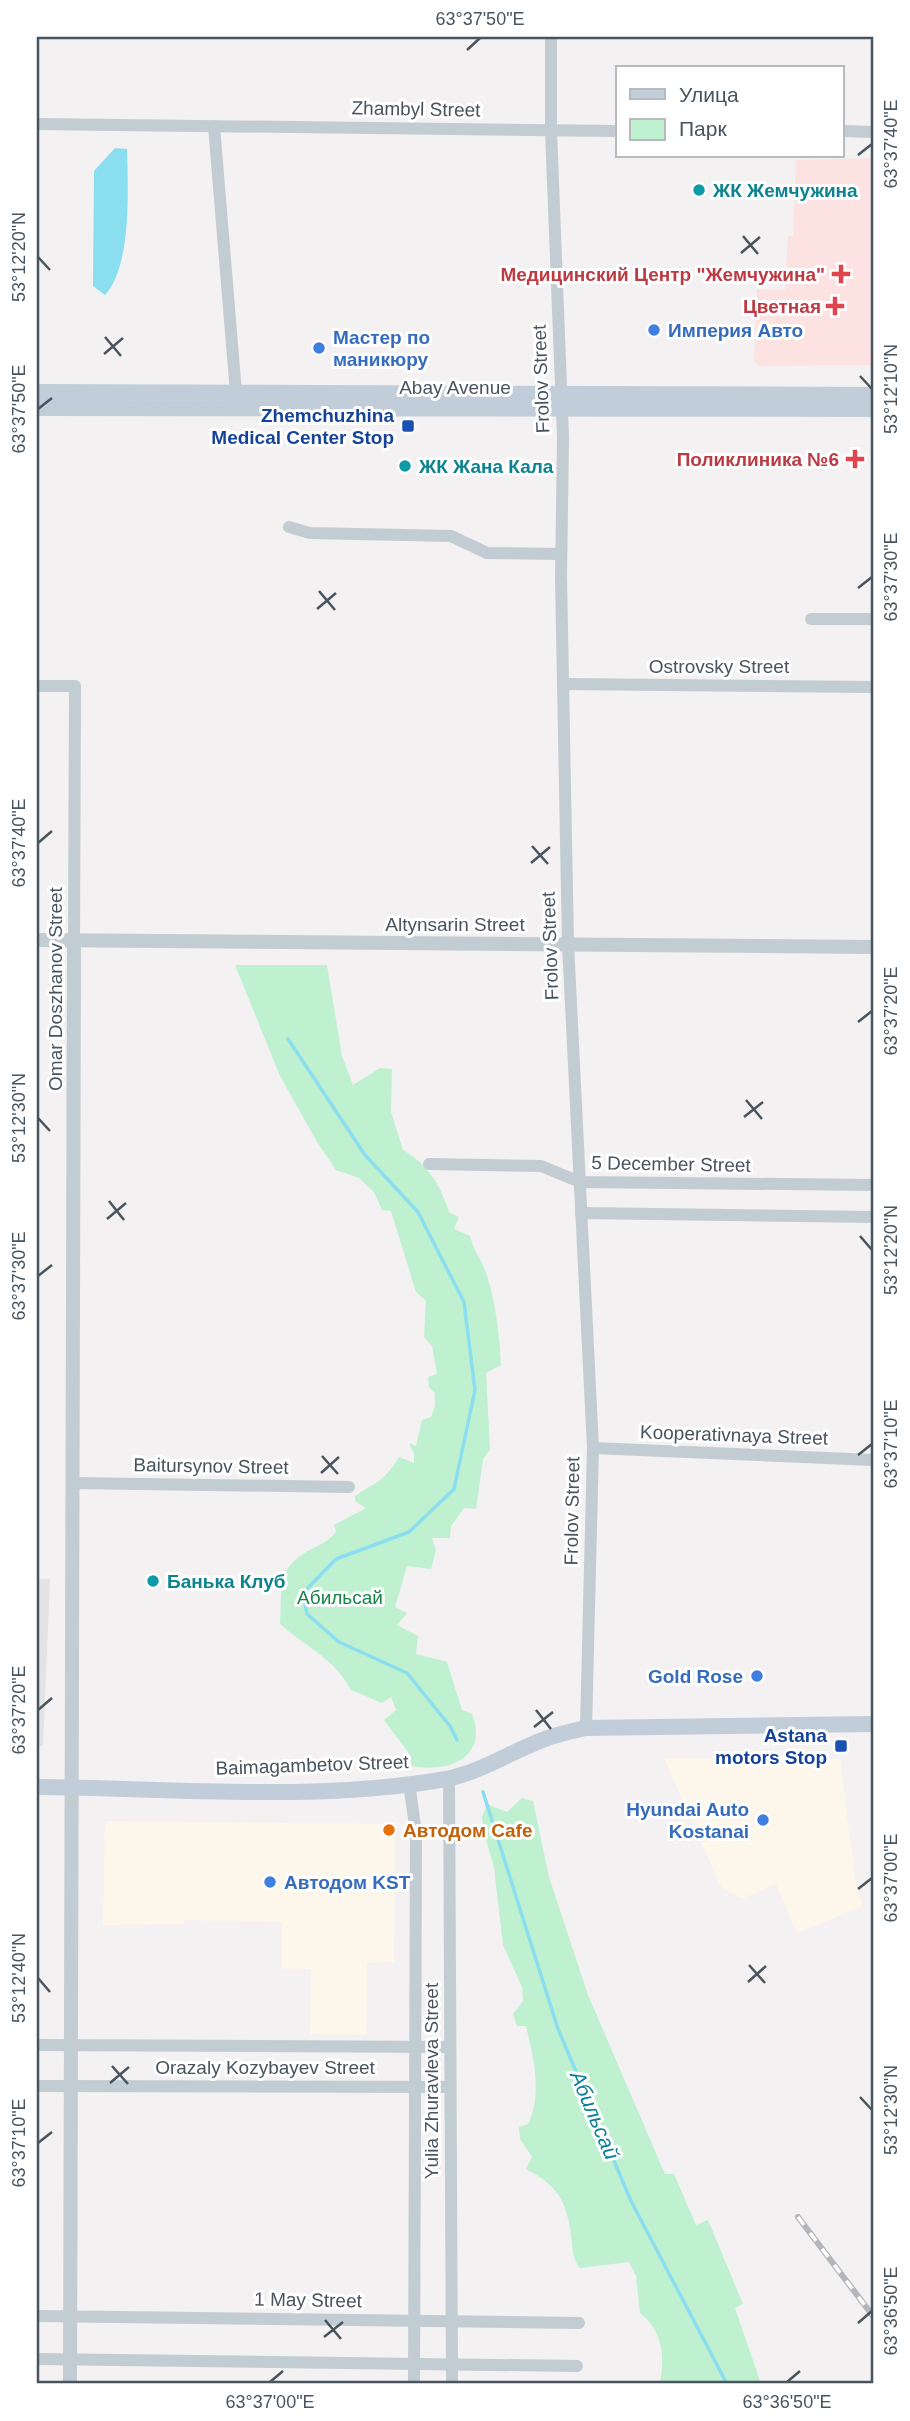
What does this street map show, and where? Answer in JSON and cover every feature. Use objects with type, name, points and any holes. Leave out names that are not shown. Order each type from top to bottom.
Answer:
[{"type":"main road","name":"Abay Avenue","points":[[37,392],[236,393],[873,409]]},
{"type":"main road","name":"Abay Avenue","points":[[37,408],[873,395]]},
{"type":"main road","name":"Baimagambetov Street","points":[[37,1787],[233,1791],[409,1783],[449,1778],[494,1763],[545,1739],[586,1728],[873,1724]]},
{"type":"street","name":"Frolov Street","points":[[551,37],[551,131],[561,401],[568,944],[593,1448],[586,1728]]},
{"type":"street","name":"Zhambyl Street","points":[[37,124],[616,131]]},
{"type":"street","points":[[214,125],[236,393]]},
{"type":"street","points":[[844,131],[873,132]]},
{"type":"street","points":[[289,527],[310,533],[451,536],[487,553],[561,554]]},
{"type":"street","points":[[811,619],[873,619]]},
{"type":"street","name":"Ostrovsky Street","points":[[565,684],[873,687]]},
{"type":"street","name":"Omar Doszhanov Street","points":[[37,686],[75,687],[70,2384]]},
{"type":"street","name":"Altynsarin Street","points":[[37,940],[873,947]]},
{"type":"street","name":"5 December Street","points":[[429,1164],[541,1166],[580,1182],[873,1185]]},
{"type":"street","points":[[582,1213],[873,1217]]},
{"type":"street","name":"Kooperativnaya Street","points":[[593,1448],[873,1460]]},
{"type":"street","name":"Baitursynov Street","points":[[73,1483],[349,1487]]},
{"type":"street","name":"Yulia Zhuravleva Street","points":[[449,1778],[452,2384]]},
{"type":"street","name":"Yulia Zhuravleva Street","points":[[409,1783],[416,1833],[414,2384]]},
{"type":"street","name":"Orazaly Kozybayev Street","points":[[37,2045],[450,2047]]},
{"type":"street","name":"Orazaly Kozybayev Street","points":[[37,2086],[450,2087]]},
{"type":"street","name":"1 May Street","points":[[37,2316],[579,2323]]},
{"type":"street","points":[[37,2359],[577,2366]]},
{"type":"shaded area","points":[[873,158],[873,365],[758,366],[754,361],[757,289],[785,290],[788,236],[793,236],[796,160]]},
{"type":"shaded area","points":[[37,1579],[50,1579],[43,1746],[37,1746]]},
{"type":"shaded area","points":[[664,1758],[840,1759],[855,1880],[863,1906],[797,1933],[776,1884],[741,1899],[721,1887]]},
{"type":"shaded area","points":[[105,1821],[395,1824],[394,1962],[367,1963],[366,2035],[310,2034],[311,1969],[282,1969],[282,1922],[185,1920],[184,1924],[103,1925]]},
{"type":"green space","name":"Абильсай","points":[[235,965],[327,965],[342,1056],[353,1085],[380,1068],[392,1069],[391,1112],[403,1150],[426,1169],[437,1184],[449,1212],[459,1217],[454,1229],[470,1236],[486,1271],[498,1327],[501,1365],[486,1373],[490,1450],[483,1459],[476,1509],[464,1508],[451,1526],[450,1538],[432,1538],[436,1550],[431,1569],[407,1566],[395,1607],[407,1613],[397,1625],[418,1636],[416,1654],[447,1662],[462,1710],[472,1714],[476,1729],[475,1742],[462,1760],[451,1764],[425,1768],[412,1766],[408,1752],[384,1720],[396,1710],[391,1697],[382,1703],[351,1690],[329,1662],[280,1624],[282,1582],[290,1566],[297,1558],[330,1538],[336,1532],[334,1525],[366,1508],[355,1501],[355,1496],[384,1477],[399,1457],[414,1463],[414,1454],[409,1443],[416,1446],[422,1420],[431,1417],[435,1406],[435,1393],[429,1387],[428,1377],[437,1374],[432,1346],[424,1337],[426,1301],[416,1292],[391,1211],[382,1210],[374,1192],[359,1178],[336,1170],[317,1142],[280,1076]]},
{"type":"green space","name":"Абильсай","points":[[522,1798],[533,1801],[549,1877],[588,1995],[665,2174],[674,2174],[696,2225],[708,2220],[743,2304],[735,2308],[761,2384],[660,2384],[662,2354],[658,2336],[640,2313],[636,2276],[629,2262],[580,2268],[574,2256],[568,2217],[561,2198],[548,2183],[526,2169],[532,2157],[520,2139],[519,2127],[528,2124],[533,2112],[535,2075],[526,2026],[517,2026],[513,2014],[523,2001],[522,1987],[503,1945],[494,1868],[482,1817],[487,1804],[507,1812]]},
{"type":"water","points":[[115,148],[127,149],[126,225],[120,265],[114,282],[105,295],[93,286],[94,171]]},
{"type":"waterway","name":"Абильсай","points":[[288,1039],[365,1155],[418,1212],[464,1302],[475,1390],[454,1489],[409,1532],[336,1559],[303,1593],[307,1614],[339,1642],[407,1673],[450,1726],[457,1740]]},
{"type":"waterway","name":"Абильсай","points":[[483,1792],[558,2029],[631,2201],[727,2384]]},
{"type":"railway","points":[[798,2217],[873,2316]]},
{"type":"place","name":"ЖК Жемчужина","points":[[699,190]]},
{"type":"place","name":"Медицинский Центр \"Жемчужина\"","points":[[841,274]]},
{"type":"place","name":"Цветная","points":[[835,306]]},
{"type":"place","name":"Империя Авто","points":[[654,330]]},
{"type":"place","name":"Мастер по маникюру","points":[[319,348]]},
{"type":"place","name":"Zhemchuzhina Medical Center Stop","points":[[408,426]]},
{"type":"place","name":"Поликлиника №6","points":[[855,459]]},
{"type":"place","name":"ЖК Жана Кала","points":[[405,466]]},
{"type":"place","name":"Банька Клуб","points":[[153,1581]]},
{"type":"place","name":"Gold Rose","points":[[757,1676]]},
{"type":"place","name":"Astana motors Stop","points":[[841,1746]]},
{"type":"place","name":"Hyundai Auto Kostanai","points":[[763,1820]]},
{"type":"place","name":"Автодом Cafe","points":[[389,1830]]},
{"type":"place","name":"Автодом KST","points":[[270,1882]]}]
